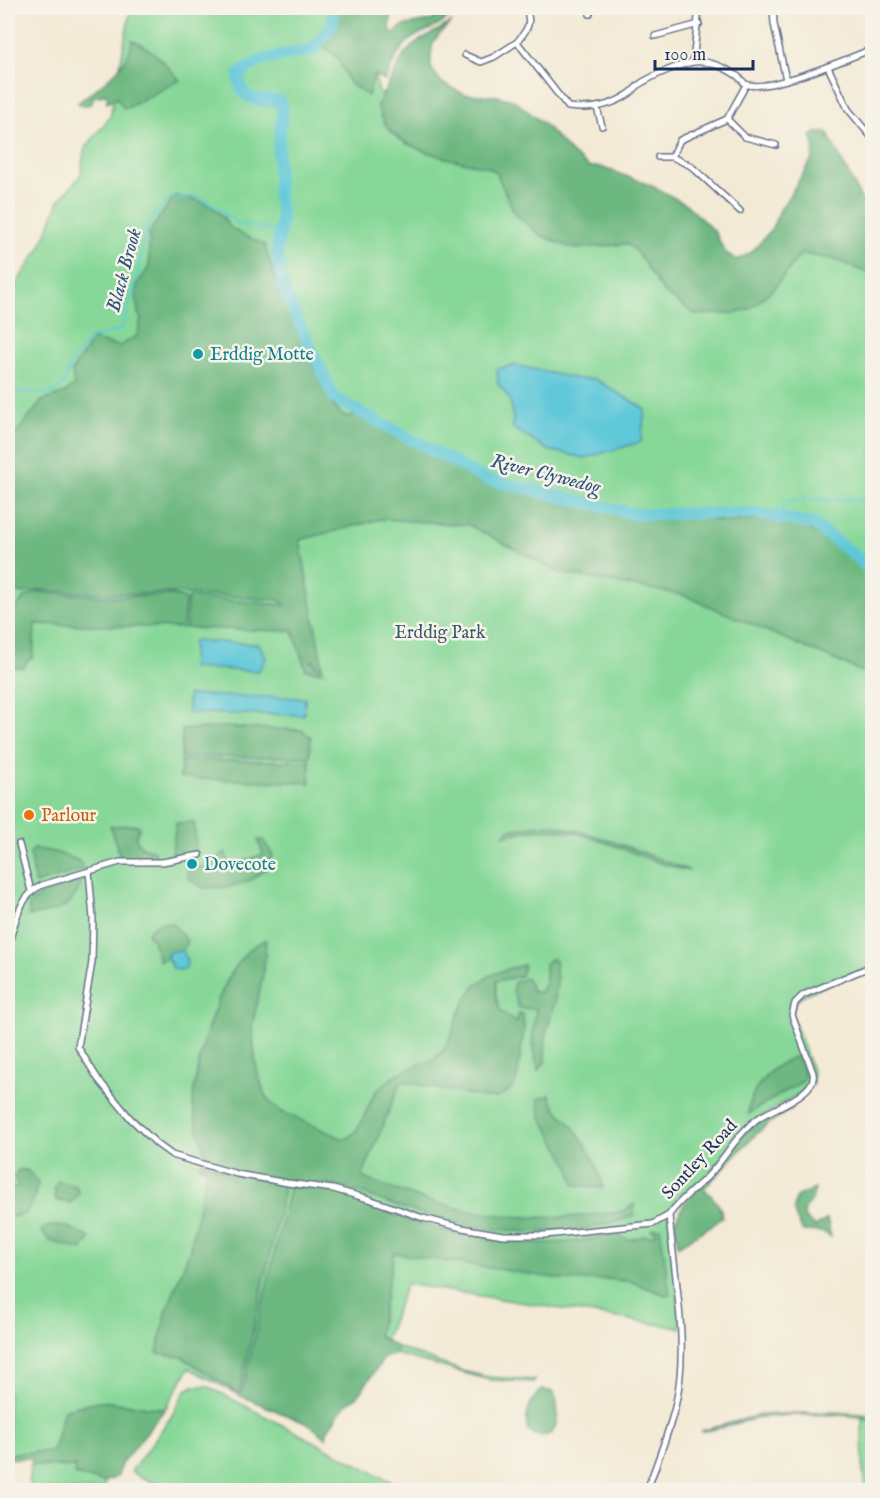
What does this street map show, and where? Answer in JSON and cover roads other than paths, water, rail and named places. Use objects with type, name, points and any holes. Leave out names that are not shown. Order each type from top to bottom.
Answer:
[{"type":"street","points":[[465,55],[481,62],[494,57],[517,42],[529,27],[530,16],[525,8]]},
{"type":"street","points":[[693,62],[699,8]]},
{"type":"street","points":[[773,8],[774,24],[786,80]]},
{"type":"street","points":[[655,36],[699,24]]},
{"type":"street","points":[[517,42],[568,107],[597,108],[630,94],[641,82],[693,62],[710,62],[738,76],[746,85],[755,86],[786,80],[828,67],[873,49]]},
{"type":"street","points":[[828,67],[848,109],[873,138]]},
{"type":"street","points":[[672,157],[680,140],[727,119],[746,85]]},
{"type":"street","points":[[597,108],[602,126]]},
{"type":"street","points":[[727,119],[745,137],[776,145]]},
{"type":"street","points":[[658,157],[672,157],[691,166],[740,211]]},
{"type":"street","points":[[19,844],[31,891]]},
{"type":"street","points":[[8,946],[21,905],[31,891],[120,862],[162,862],[200,855]]},
{"type":"street","points":[[89,871],[93,919],[92,962],[78,1047],[98,1079],[130,1118],[172,1155],[237,1174],[333,1189],[369,1198],[423,1218],[503,1235],[544,1235],[653,1224],[669,1215]]},
{"type":"street","name":"Sontley Road","points":[[647,1491],[675,1406],[679,1370],[681,1328],[669,1215],[680,1200],[708,1175],[742,1132],[759,1118],[805,1092],[813,1085],[815,1078],[792,1015],[795,1003],[803,995],[873,966]]},
{"type":"water","points":[[514,365],[578,379],[595,379],[645,409],[641,442],[585,458],[548,450],[513,428],[511,404],[498,384],[497,369]]},
{"type":"water","points":[[193,641],[259,644],[266,659],[258,671],[192,668]]},
{"type":"water","points":[[188,695],[305,698],[304,715],[188,713]]},
{"type":"water","points":[[183,951],[187,961],[186,967],[182,970],[174,969],[167,958],[169,952]]},
{"type":"waterway","name":"River Clywedog","points":[[333,8],[333,25],[312,51],[263,60],[239,75],[242,90],[246,95],[251,98],[280,101],[283,107],[278,153],[278,197],[282,216],[277,251],[283,288],[334,398],[485,479],[635,514],[755,513],[813,524],[858,558],[872,572]]},
{"type":"waterway","name":"Black Brook","points":[[8,390],[48,394],[63,386],[70,365],[89,339],[121,330],[136,284],[143,243],[150,222],[168,199],[196,196],[219,208],[238,224],[280,231]]},
{"type":"waterway","points":[[780,518],[785,502],[793,499],[872,500]]},
{"type":"place","name":"Erddig Motte","points":[[198,354]]},
{"type":"place","name":"Parlour","points":[[29,815]]},
{"type":"place","name":"Dovecote","points":[[192,864]]},
{"type":"park label","name":"Erddig Park","points":[[440,632]]}]
